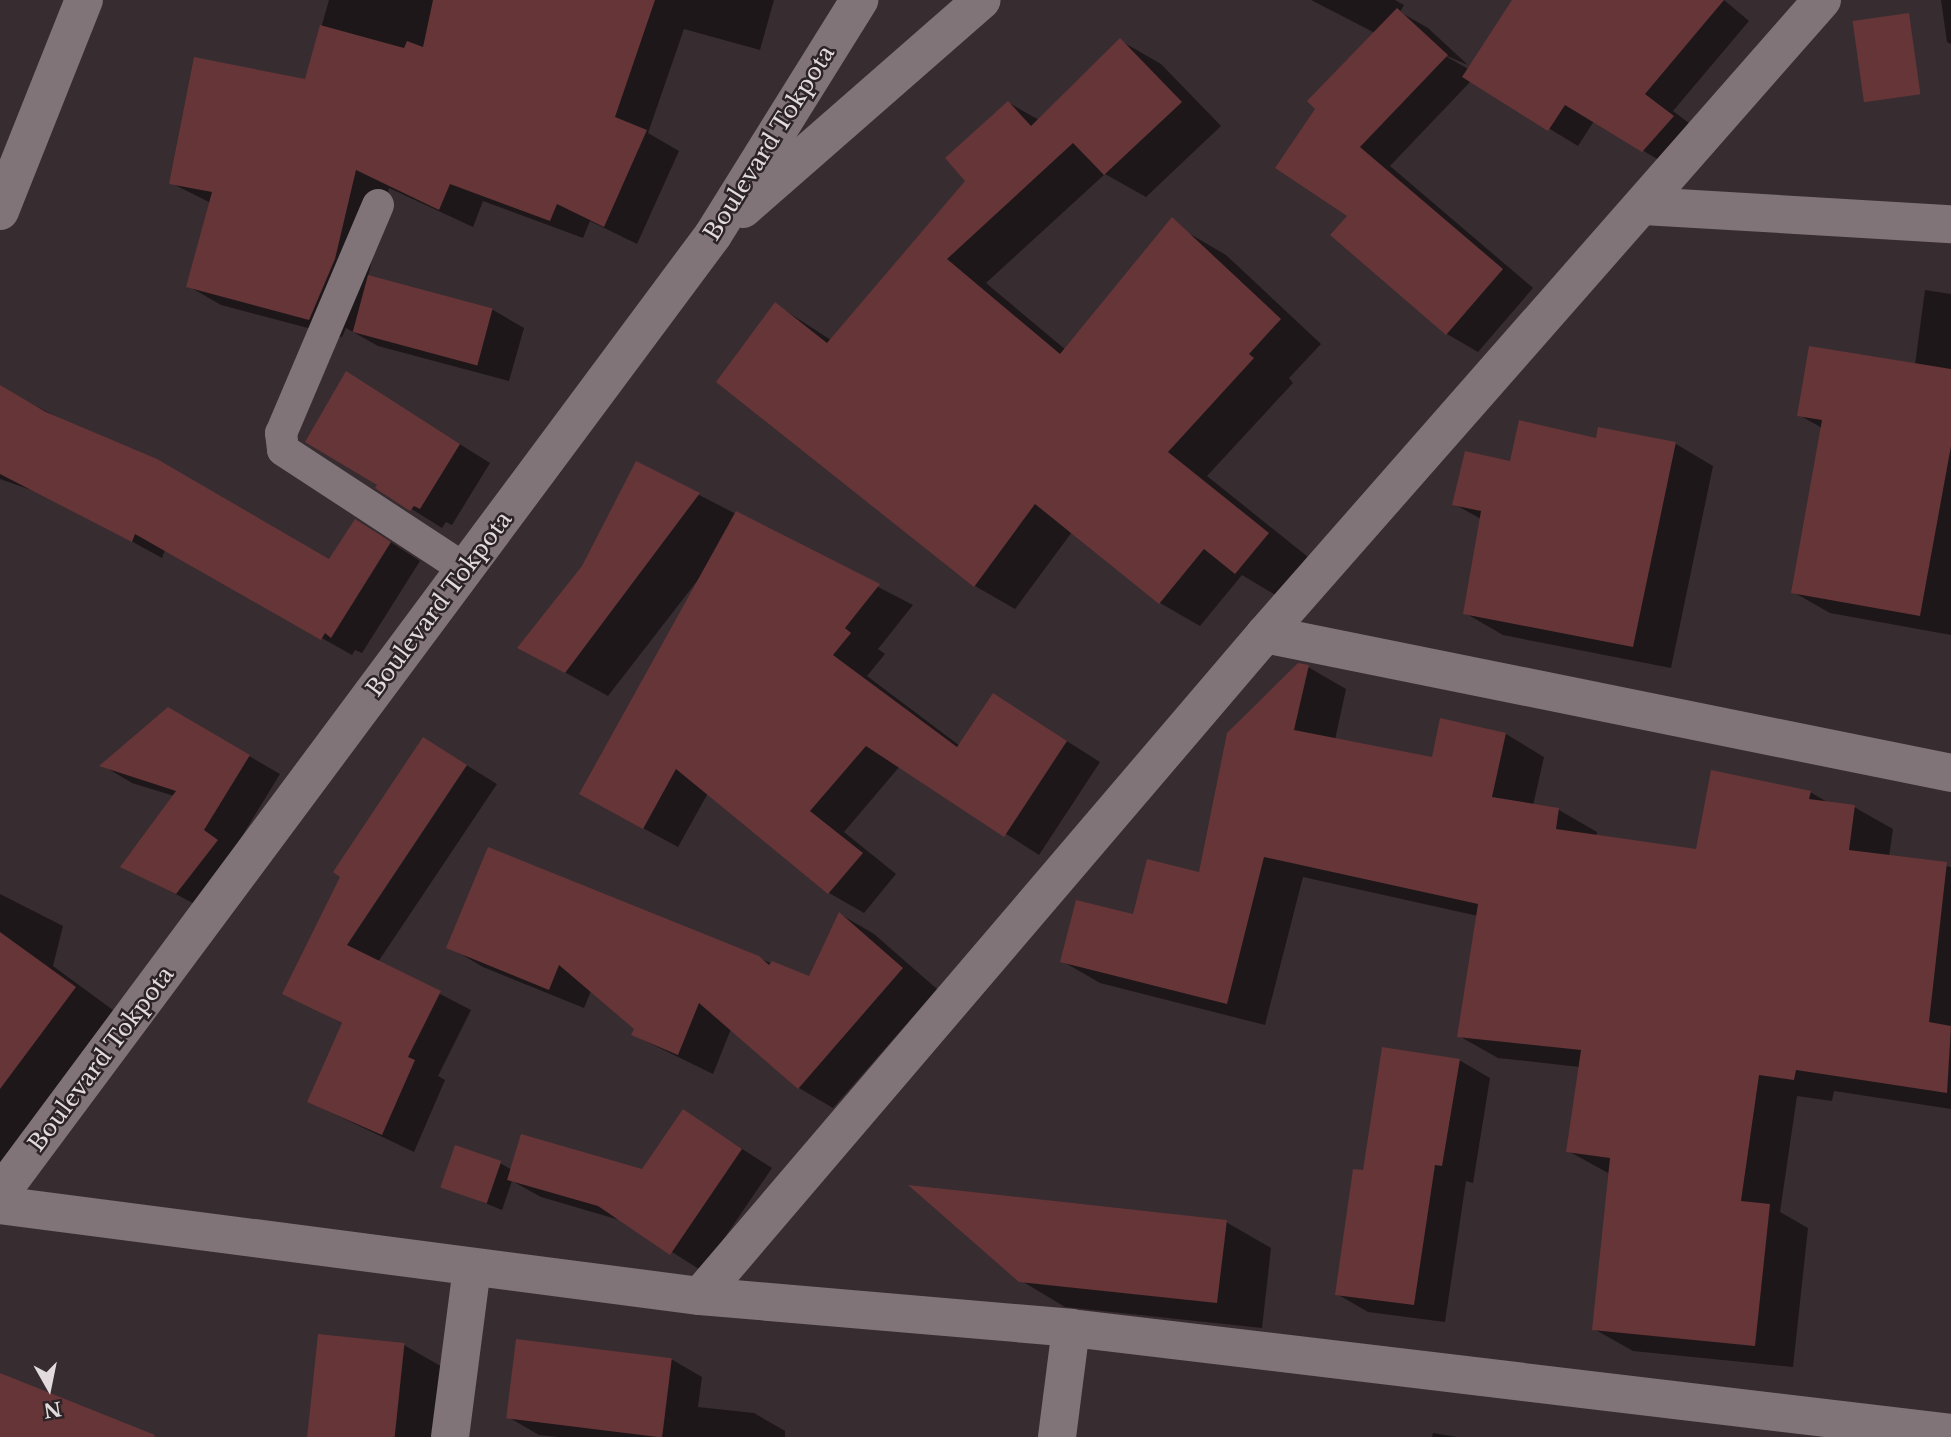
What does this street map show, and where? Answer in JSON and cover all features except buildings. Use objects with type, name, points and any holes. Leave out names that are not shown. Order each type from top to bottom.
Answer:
[{"type":"street","points":[[0,211],[84,0]]},
{"type":"street","name":"Boulevard Tokpota","points":[[0,1194],[713,235],[859,0]]},
{"type":"street","points":[[713,235],[982,0]]},
{"type":"street","points":[[700,1296],[1265,634],[1644,206],[1822,0]]},
{"type":"street","points":[[1644,206],[1951,224]]},
{"type":"street","points":[[1265,634],[1951,773]]},
{"type":"street","points":[[0,1205],[700,1296],[1071,1328],[1951,1433]]},
{"type":"street","points":[[450,1437],[472,1267]]},
{"type":"street","points":[[1058,1437],[1071,1328]]},
{"type":"lane","points":[[378,205],[281,433],[283,450],[465,569]]}]
